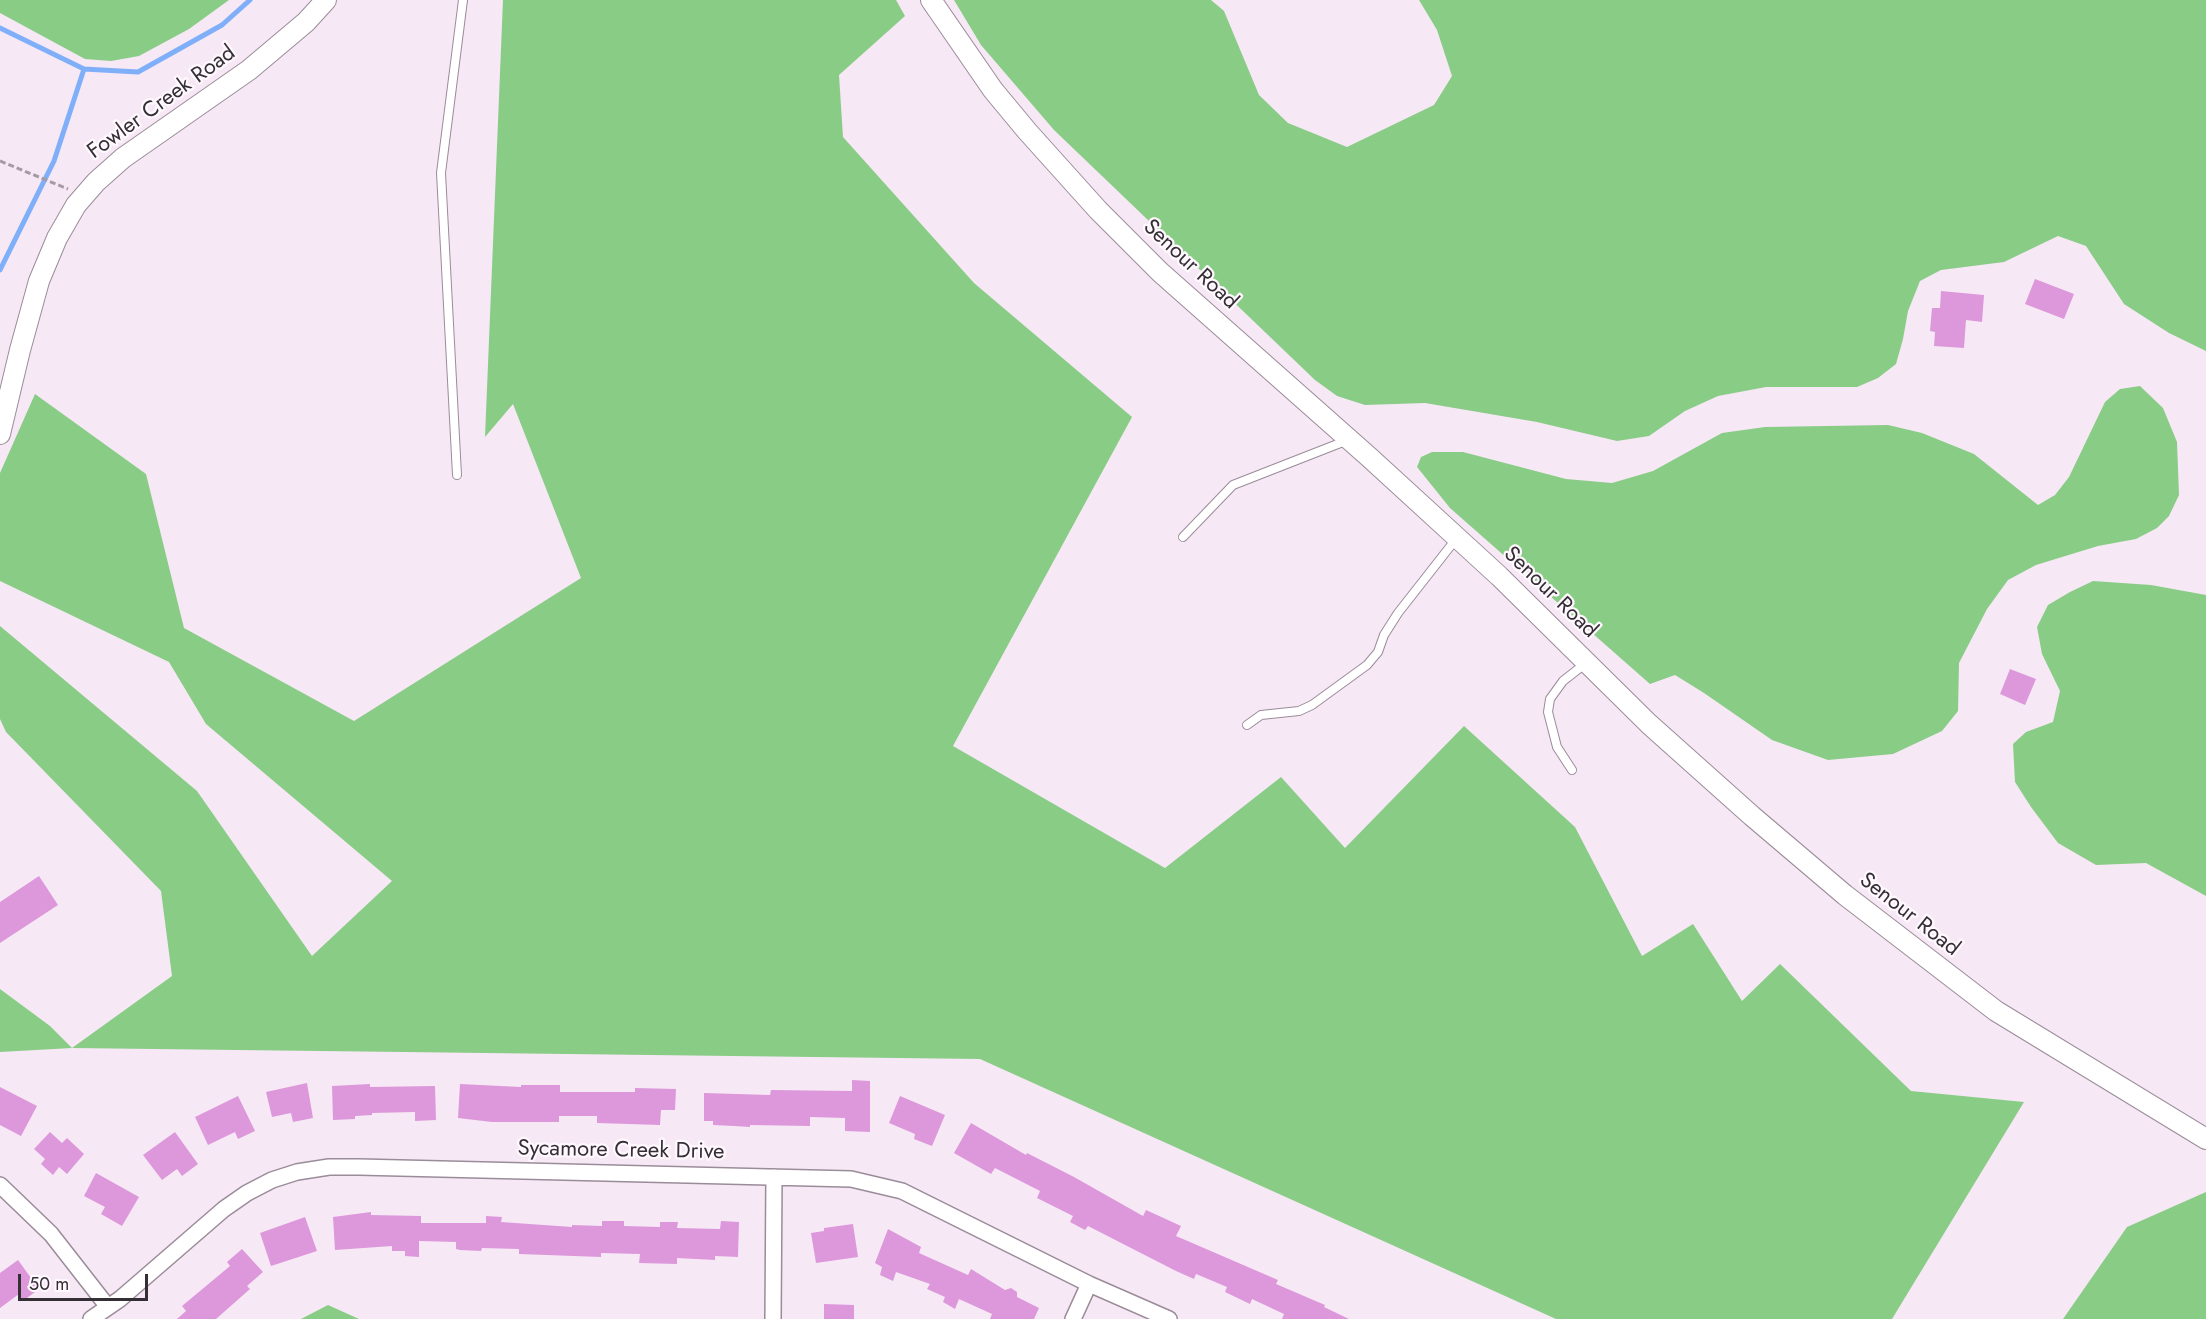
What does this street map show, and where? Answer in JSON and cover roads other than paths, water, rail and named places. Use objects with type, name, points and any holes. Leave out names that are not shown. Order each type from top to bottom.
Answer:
[{"type":"street","name":"Fowler Creek Road","points":[[0,434],[39,281],[57,238],[76,206],[96,182],[123,158],[249,70],[306,22],[326,0]]},
{"type":"street","name":"Senour Road","points":[[931,0],[993,90],[1098,210],[1160,272],[1457,537],[1649,724],[1845,895],[1996,1011],[2206,1139]]},
{"type":"street","name":"Sycamore Creek Drive","points":[[91,1319],[224,1209],[247,1193],[272,1180],[297,1172],[329,1167],[359,1167],[851,1179],[902,1191],[1089,1284],[1169,1319]]},
{"type":"street","points":[[773,1319],[774,1177]]},
{"type":"street","points":[[0,1185],[51,1234],[108,1307]]},
{"type":"street","points":[[1073,1319],[1089,1284]]},
{"type":"lane","points":[[457,475],[441,173],[463,0]]},
{"type":"lane","points":[[1183,537],[1233,485],[1349,439]]},
{"type":"lane","points":[[1247,725],[1261,715],[1299,711],[1311,705],[1366,665],[1378,652],[1384,636],[1398,613],[1457,537]]},
{"type":"lane","points":[[1572,770],[1557,747],[1548,712],[1550,699],[1563,681],[1587,662]]},
{"type":"waterway","points":[[0,28],[84,69],[138,72],[222,25],[250,0]]},
{"type":"waterway","points":[[0,270],[54,161],[84,69]]}]
